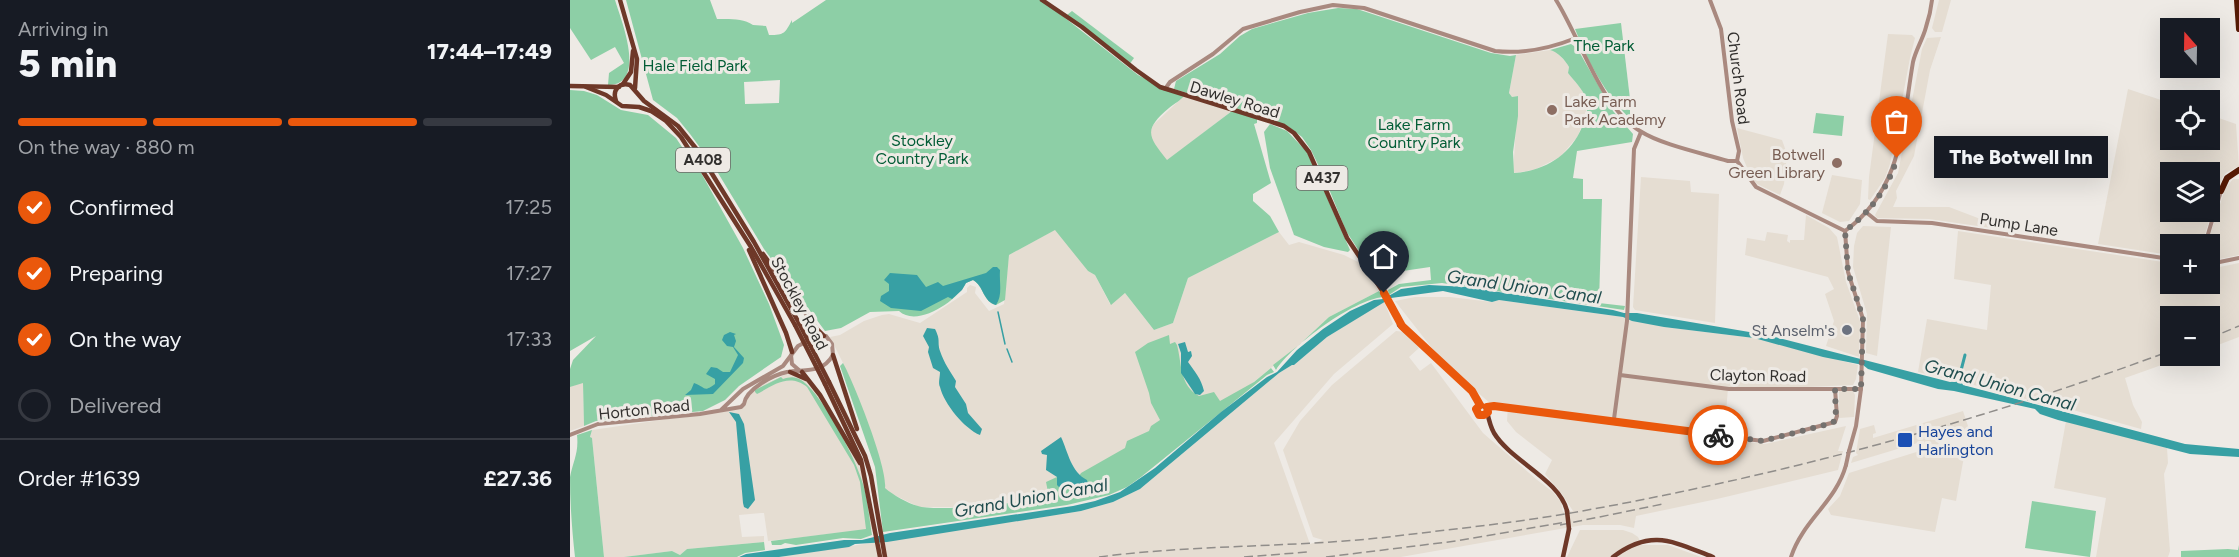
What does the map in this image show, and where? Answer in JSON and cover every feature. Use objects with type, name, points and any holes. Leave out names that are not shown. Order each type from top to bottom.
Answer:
[{"type":"highway","points":[[2236,0],[2239,29]]},
{"type":"highway","points":[[2221,191],[2225,181],[2239,170]]},
{"type":"main road","points":[[586,87],[622,106],[629,106],[636,101],[637,66],[620,0]]},
{"type":"main road","name":"A437","points":[[1042,0],[1165,89]]},
{"type":"main road","points":[[616,101],[615,93],[631,72],[634,49]]},
{"type":"main road","points":[[570,86],[629,84],[636,90]]},
{"type":"main road","name":"Dawley Road","points":[[1165,89],[1284,126],[1294,133],[1309,152],[1347,238],[1385,294],[1401,324],[1472,391],[1480,405],[1476,409],[1478,413],[1482,416],[1486,414],[1496,435],[1533,472],[1559,493],[1567,511],[1569,529],[1563,557]]},
{"type":"main road","name":"Stockley Road","points":[[636,90],[642,99],[670,118],[685,134],[754,242],[797,324],[865,456],[871,476],[880,557]]},
{"type":"main road","name":"Stockley Road","points":[[629,106],[651,111],[676,130],[741,230],[797,324]]},
{"type":"main road","points":[[741,230],[786,333],[792,353]]},
{"type":"main road","points":[[754,242],[824,336]]},
{"type":"main road","points":[[833,355],[865,456]]},
{"type":"main road","points":[[801,371],[820,395],[857,457],[867,485]]},
{"type":"main road","points":[[790,372],[804,377],[820,395]]},
{"type":"main road","name":"Stockley Road","points":[[827,383],[861,460],[885,557]]},
{"type":"main road","points":[[1480,405],[1487,407],[1486,414]]},
{"type":"main road","points":[[1613,557],[1637,543],[1656,539],[1713,557]]},
{"type":"street","points":[[1556,0],[1611,101],[1626,120],[1641,132],[1721,159],[1737,161],[1749,180],[1760,188],[1845,231]]},
{"type":"street","name":"Church Road","points":[[1710,0],[1720,22],[1733,125],[1739,151],[1737,161]]},
{"type":"street","points":[[1845,231],[1866,213],[1881,194],[1895,162],[1913,61],[1927,25],[1932,0]]},
{"type":"street","points":[[1165,89],[1170,82],[1213,54],[1243,29],[1315,8],[1339,4],[1351,3],[1500,52],[1553,46],[1576,38]]},
{"type":"street","points":[[1612,422],[1628,309],[1635,143],[1641,132]]},
{"type":"street","points":[[2208,234],[2221,191]]},
{"type":"street","name":"Pump Lane","points":[[1866,213],[1877,221],[1932,223],[2160,257]]},
{"type":"street","points":[[1791,557],[1804,529],[1840,483],[1855,429],[1861,389],[1863,318],[1848,272],[1845,231]]},
{"type":"street","points":[[2220,262],[2239,258]]},
{"type":"street","points":[[745,399],[741,396],[736,398],[734,403],[736,406],[743,406],[745,399],[753,389],[790,372],[801,371],[812,370],[827,363],[833,355],[832,344],[824,336],[798,345],[792,353],[792,364],[801,371]]},
{"type":"street","name":"Horton Road","points":[[721,410],[750,385],[783,366],[792,353]]},
{"type":"street","name":"Clayton Road","points":[[1620,375],[1729,389],[1861,389]]},
{"type":"street","points":[[1487,407],[1497,406],[1763,441],[1835,422],[1837,416],[1835,389]]},
{"type":"street","name":"Horton Road","points":[[570,435],[598,424],[700,414],[736,406]]},
{"type":"shaded area","points":[[1939,0],[1951,0],[1942,32],[1935,32],[1932,28]]},
{"type":"shaded area","points":[[1888,34],[1912,35],[1915,38],[1890,164],[1885,178],[1870,200],[1868,199],[1869,177]]},
{"type":"shaded area","points":[[1941,37],[1930,70],[1914,156],[1896,191],[1897,198],[1893,207],[1949,207],[1991,223],[1991,228],[1929,219],[1877,218],[1875,215],[1898,173],[1922,49],[1927,38]]},
{"type":"shaded area","name":"Lake Farm Park Academy","points":[[1550,50],[1556,52],[1566,62],[1569,67],[1568,73],[1582,90],[1586,100],[1586,114],[1578,136],[1560,157],[1534,170],[1513,173],[1518,96],[1512,97],[1509,93],[1516,55]]},
{"type":"shaded area","points":[[2128,89],[2160,100],[2160,150],[2220,150],[2220,118],[2236,124],[2239,166],[2226,173],[2220,185],[2220,162],[2160,162],[2160,222],[2209,222],[2205,234],[2160,234],[2160,253],[2098,244]]},
{"type":"shaded area","points":[[1185,95],[1233,110],[1167,161],[1151,140],[1150,133],[1153,125]]},
{"type":"shaded area","points":[[1737,128],[1782,140],[1787,154],[1784,184],[1780,195],[1757,184],[1751,177],[1743,158]]},
{"type":"shaded area","points":[[1832,175],[1862,180],[1860,204],[1849,221],[1840,222],[1822,213]]},
{"type":"shaded area","points":[[1641,177],[1690,181],[1691,192],[1719,194],[1715,323],[1635,310],[1633,307]]},
{"type":"shaded area","points":[[2233,179],[2239,179],[2239,255],[2220,259],[2220,234],[2210,234],[2214,222],[2220,222],[2220,204],[2225,189]]},
{"type":"shaded area","points":[[1806,215],[1829,228],[1837,237],[1846,282],[1860,321],[1859,357],[1826,346],[1834,321],[1825,294],[1834,289],[1828,277],[1745,255],[1747,238],[1765,241],[1767,232],[1788,235],[1787,241],[1790,243],[1790,240],[1804,240]]},
{"type":"shaded area","points":[[1863,226],[1891,227],[1877,356],[1866,353],[1867,314],[1853,267],[1857,233]]},
{"type":"shaded area","points":[[1056,229],[1088,271],[1095,275],[1110,304],[1125,293],[1154,330],[1173,323],[1188,278],[1279,232],[1289,245],[1299,242],[1344,255],[1360,263],[1379,291],[1329,317],[1299,345],[1133,481],[1023,501],[966,507],[919,507],[886,491],[843,363],[830,337],[840,335],[864,321],[882,315],[889,314],[920,323],[967,292],[970,285],[976,287],[975,293],[989,311],[1004,304],[1009,255]]},
{"type":"shaded area","points":[[1958,231],[2160,261],[2160,294],[2220,294],[2220,267],[2239,263],[2239,337],[2220,344],[2220,306],[2160,306],[2160,366],[2125,378],[2133,405],[2142,422],[2141,429],[2048,403],[2042,405],[2012,394],[1918,372],[1927,319],[1987,330],[1991,285],[1954,279]]},
{"type":"shaded area","points":[[1415,297],[1450,297],[1492,302],[1499,300],[1623,317],[1665,327],[1754,338],[1858,365],[1853,385],[1741,390],[1728,388],[1726,413],[1717,413],[1714,438],[1765,444],[1846,426],[1838,451],[1843,451],[1838,470],[1636,516],[1634,528],[1620,525],[1583,525],[1401,557],[779,557],[1081,511],[1113,502],[1140,489],[1279,373],[1294,365],[1327,337],[1384,301],[1393,324],[1334,374],[1274,443],[1310,544],[1323,540],[1313,537],[1283,450],[1300,421],[1332,385],[1396,331],[1405,332],[1419,348],[1409,357],[1420,371],[1431,363],[1483,433],[1553,492],[1561,502],[1563,512],[1573,511],[1545,474],[1552,460],[1516,432],[1507,421],[1508,404],[1490,403],[1464,381],[1439,357],[1395,301]]},
{"type":"shaded area","points":[[789,373],[804,378],[816,392],[856,459],[861,470],[873,529],[768,541],[764,513],[739,515],[742,537],[764,536],[764,542],[687,549],[680,555],[672,551],[604,557],[592,438],[590,438],[592,430],[707,415],[742,408],[753,389]]},
{"type":"shaded area","points":[[583,382],[584,426],[570,431],[570,387]]},
{"type":"shaded area","points":[[1839,391],[1853,391],[1855,395],[1854,417],[1839,418]]},
{"type":"shaded area","points":[[1963,411],[1969,429],[1937,438],[1939,445],[1948,445],[1965,451],[1956,501],[1942,498],[1935,532],[1831,515],[1828,509],[1840,496],[1849,473],[1926,449],[1924,441],[1851,463],[1853,457],[1858,455],[1856,453],[1860,429],[1874,425],[1876,433],[1873,434],[1873,438]]},
{"type":"shaded area","points":[[2066,421],[2167,448],[2168,463],[2164,474],[2170,551],[2168,557],[2096,557],[2106,498],[2054,488]]},
{"type":"shaded area","points":[[1580,530],[1623,530],[1638,537],[1642,545],[1668,545],[1701,557],[1567,557]]},
{"type":"green space","points":[[570,0],[615,0],[629,50],[627,75],[620,82],[608,85],[609,73],[624,63],[615,47],[591,60],[570,28]]},
{"type":"green space","name":"Stockley Country Park","points":[[626,0],[710,0],[717,19],[740,20],[753,25],[766,26],[769,35],[784,32],[792,20],[792,23],[826,0],[1042,0],[1138,75],[1165,89],[1185,95],[1155,122],[1152,128],[1152,139],[1167,160],[1232,111],[1257,119],[1257,123],[1254,124],[1271,183],[1253,194],[1253,201],[1270,216],[1279,232],[1188,278],[1173,323],[1154,330],[1125,293],[1111,305],[1095,275],[1088,271],[1055,230],[1009,255],[1005,300],[996,305],[988,301],[973,280],[966,283],[946,304],[926,314],[916,316],[899,311],[870,312],[841,328],[825,331],[764,249],[715,168],[690,134],[677,118],[653,100]],"holes":[[[780,80],[779,103],[745,104],[744,82]]]},
{"type":"green space","name":"Lake Farm Country Park","points":[[1338,8],[1357,9],[1491,53],[1516,55],[1509,93],[1512,97],[1518,96],[1513,152],[1514,173],[1536,169],[1555,160],[1571,146],[1577,137],[1586,117],[1586,99],[1581,88],[1568,73],[1569,67],[1558,54],[1550,50],[1571,44],[1577,48],[1613,111],[1633,134],[1632,142],[1577,151],[1573,178],[1583,179],[1583,199],[1602,199],[1599,303],[1625,306],[1624,310],[1442,283],[1401,287],[1389,295],[1388,290],[1399,284],[1431,280],[1430,267],[1396,272],[1378,280],[1346,231],[1325,179],[1302,137],[1289,127],[1268,118],[1174,89],[1176,81],[1220,54],[1240,36],[1252,29],[1308,13]]},
{"type":"green space","points":[[1072,11],[1134,58],[1129,65],[1067,15]]},
{"type":"green space","name":"The Park","points":[[1621,23],[1630,99],[1630,119],[1598,77],[1575,29]]},
{"type":"green space","points":[[570,90],[597,95],[621,110],[648,115],[676,138],[700,171],[743,248],[769,304],[784,345],[781,357],[739,386],[725,400],[703,411],[596,421],[584,426],[583,383],[570,387],[570,369],[573,360],[596,336],[570,351]]},
{"type":"green space","points":[[1816,113],[1844,116],[1842,136],[1813,133]]},
{"type":"green space","points":[[1270,124],[1287,131],[1307,152],[1350,250],[1348,252],[1324,247],[1294,235],[1270,168],[1264,132]]},
{"type":"green space","points":[[1379,291],[1383,297],[1370,300],[1340,315],[1300,344],[1329,317]]},
{"type":"green space","points":[[1169,335],[1170,344],[1175,342],[1177,345],[1185,380],[1199,396],[1214,392],[1220,401],[1254,382],[1271,368],[1274,372],[1267,375],[1141,477],[1127,487],[1109,495],[1067,505],[883,532],[875,467],[840,366],[843,363],[876,445],[885,478],[885,488],[909,503],[928,508],[985,506],[1040,496],[1048,492],[1046,482],[1057,477],[1062,487],[1073,486],[1081,473],[1125,448],[1127,441],[1149,431],[1151,426],[1160,420],[1151,403],[1135,352],[1148,343]]},
{"type":"green space","points":[[1295,348],[1276,370],[1273,365]]},
{"type":"green space","points":[[781,377],[801,380],[809,387],[828,412],[854,459],[863,484],[872,535],[861,539],[843,538],[796,545],[785,543],[772,545],[771,541],[866,529],[860,482],[854,465],[807,387],[794,381],[788,381],[776,384],[757,394],[755,392]]},
{"type":"green space","points":[[592,430],[590,437],[592,438],[604,557],[575,557],[570,477],[576,452],[577,435]]},
{"type":"green space","points":[[2032,501],[2096,511],[2090,557],[2025,548]]},
{"type":"green space","points":[[764,542],[765,550],[745,553],[737,557],[624,557],[672,551],[680,555],[687,549]]},
{"type":"green space","points":[[2239,545],[2239,557],[2181,557],[2181,551],[2238,550]]},
{"type":"water","points":[[993,267],[1000,270],[1000,293],[996,305],[988,301],[973,280],[966,283],[952,299],[948,297],[921,311],[891,308],[880,301],[881,296],[889,291],[889,284],[884,280],[890,273],[917,275],[926,287],[938,282],[943,286],[986,273]]},
{"type":"water","points":[[1429,285],[1467,287],[1767,335],[1950,382],[1961,381],[1963,385],[2185,444],[2239,449],[2239,457],[2190,454],[2058,420],[2040,414],[2035,409],[1938,389],[1868,369],[1863,365],[1823,357],[1754,338],[1664,327],[1623,317],[1499,300],[1492,302],[1443,291],[1391,298],[1327,337],[1294,365],[1279,373],[1140,489],[1113,502],[1081,511],[887,542],[855,544],[849,547],[779,557],[739,557],[746,554],[844,540],[862,540],[890,533],[1073,506],[1120,492],[1155,468],[1221,412],[1277,372],[1297,350],[1323,329],[1350,311],[1374,300],[1383,299],[1401,289]]},
{"type":"water","points":[[927,328],[935,329],[939,348],[956,381],[955,387],[966,404],[968,413],[982,429],[980,435],[962,422],[942,394],[939,384],[940,372],[933,368],[928,352],[929,347],[923,336]]},
{"type":"water","points":[[730,332],[736,334],[734,335],[736,341],[734,347],[744,358],[743,363],[713,394],[685,395],[694,383],[706,389],[715,384],[715,379],[706,374],[711,367],[730,372],[738,355],[733,347],[727,346],[722,340],[724,335]]},
{"type":"water","points":[[1185,342],[1192,356],[1188,362],[1203,386],[1204,391],[1200,395],[1195,394],[1181,373],[1181,353],[1178,344]]},
{"type":"water","points":[[729,412],[739,414],[744,424],[755,500],[748,509],[743,503],[736,422]]},
{"type":"water","points":[[1061,437],[1074,467],[1087,480],[1088,485],[1077,488],[1059,487],[1057,477],[1046,470],[1047,455],[1042,454],[1041,451]]},
{"type":"waterway","points":[[998,312],[1005,344]]},
{"type":"waterway","points":[[1007,349],[1012,362]]},
{"type":"waterway","name":"Grand Union Canal","points":[[1958,382],[1965,355]]},
{"type":"railway","points":[[2220,334],[2239,326]]},
{"type":"railway","points":[[1099,557],[1173,550],[1359,540],[1527,520],[1647,499],[1874,446],[2023,402],[2160,355]]},
{"type":"railway","points":[[1560,525],[1663,504]]},
{"type":"railway","points":[[1326,557],[1456,541],[1566,522]]},
{"type":"railway","points":[[1244,557],[1308,552]]},
{"type":"way so far","points":[[1718,435],[1763,441],[1832,423],[1836,420],[1835,389],[1861,389],[1863,318],[1848,272],[1845,231],[1876,201],[1884,189],[1897,158]]},
{"type":"place","name":"Lake Farm Park Academy","points":[[1552,110]]},
{"type":"place","name":"The Botwell Inn","points":[[1897,158]]},
{"type":"place","name":"Botwell Green Library","points":[[1837,163]]},
{"type":"place","name":"St Anselm's","points":[[1847,330]]},
{"type":"place","name":"Hayes and Harlington","points":[[1905,440]]},
{"type":"route","points":[[1384,293],[1400,323],[1403,324],[1402,326],[1472,391],[1479,401],[1480,405],[1476,411],[1479,415],[1488,412],[1487,407],[1494,406],[1603,422],[1718,435]]},
{"type":"park label","name":"Hale Field Park","points":[[695,65]]}]
